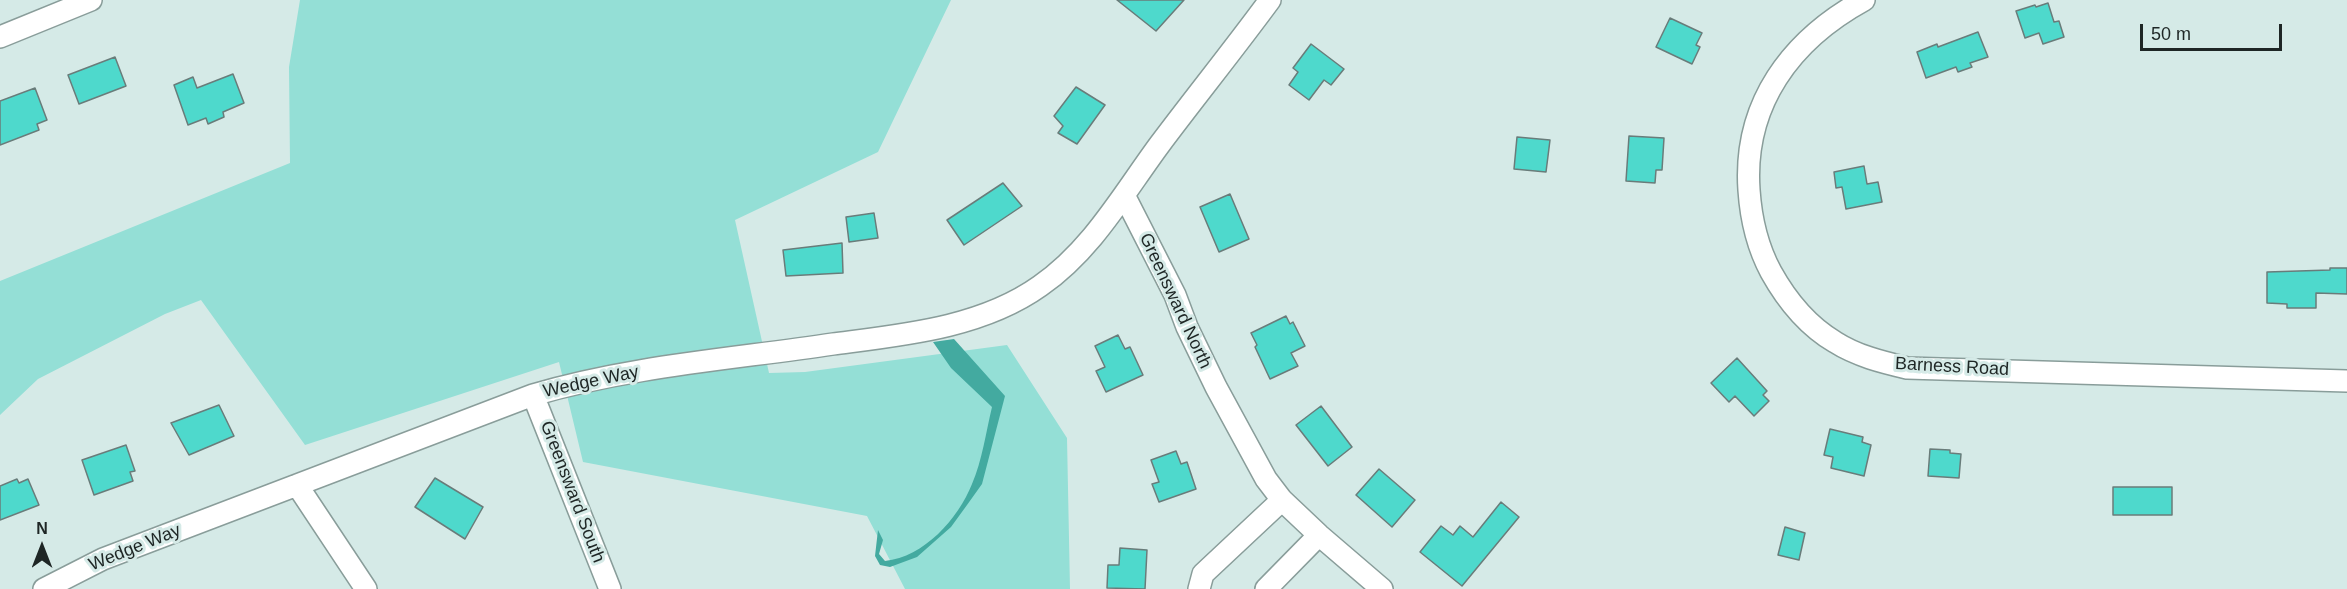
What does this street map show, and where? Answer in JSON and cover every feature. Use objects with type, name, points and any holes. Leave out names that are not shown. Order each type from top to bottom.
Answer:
[{"type":"street","points":[[0,37],[91,0]]},
{"type":"street","points":[[1124,195],[1270,0]]},
{"type":"street","name":"Barness Road","points":[[1864,0],[1815,32],[1778,75],[1760,110],[1749,149],[1749,201],[1757,244],[1778,284],[1816,329],[1851,351],[1880,362],[1907,368],[2347,381]]},
{"type":"street","name":"Wedge Way","points":[[44,589],[103,559],[534,395],[612,375],[901,335],[967,319],[1014,302],[1047,281],[1098,231],[1124,195]]},
{"type":"street","name":"Greensward North","points":[[1124,195],[1175,295],[1187,327],[1216,387],[1266,479],[1282,500],[1382,589]]},
{"type":"street","name":"Greensward South","points":[[534,395],[610,589]]},
{"type":"street","points":[[297,485],[366,589]]},
{"type":"street","points":[[1198,589],[1203,574],[1282,500]]},
{"type":"street","points":[[1266,589],[1319,535]]},
{"type":"shaded area","points":[[300,0],[951,0],[878,152],[735,220],[769,373],[805,372],[1007,345],[1067,438],[1070,589],[905,589],[867,516],[583,462],[559,362],[305,445],[201,300],[165,314],[38,379],[0,415],[0,281],[290,163],[289,67]]},
{"type":"shaded area","points":[[954,339],[1005,396],[982,484],[951,527],[917,557],[890,567],[880,565],[875,556],[878,530],[883,540],[879,554],[885,561],[913,552],[926,544],[949,523],[966,497],[975,475],[992,407],[951,368],[933,342]]},
{"type":"building","points":[[1117,0],[1184,0],[1156,31]]},
{"type":"building","points":[[2048,3],[2054,22],[2059,21],[2064,37],[2043,44],[2039,33],[2025,38],[2016,11]]},
{"type":"building","points":[[1670,18],[1702,33],[1696,45],[1700,47],[1692,64],[1656,47]]},
{"type":"building","points":[[1978,32],[1988,57],[1970,63],[1972,67],[1958,72],[1956,67],[1926,78],[1917,52]]},
{"type":"building","points":[[1311,44],[1344,69],[1331,85],[1324,80],[1309,100],[1289,85],[1298,72],[1293,68]]},
{"type":"building","points":[[115,57],[126,86],[79,104],[68,75]]},
{"type":"building","points":[[233,74],[244,103],[223,112],[224,117],[208,124],[206,118],[188,125],[174,85],[193,77],[197,88]]},
{"type":"building","points":[[1076,87],[1105,105],[1077,144],[1058,133],[1063,126],[1054,116]]},
{"type":"building","points":[[35,88],[47,120],[37,124],[39,130],[0,145],[0,101]]},
{"type":"building","points":[[1629,136],[1664,138],[1662,170],[1656,170],[1655,183],[1626,181]]},
{"type":"building","points":[[1517,137],[1550,140],[1546,172],[1514,169]]},
{"type":"building","points":[[1864,166],[1867,184],[1878,182],[1882,202],[1846,209],[1842,187],[1836,188],[1834,172]]},
{"type":"building","points":[[1003,183],[1022,206],[964,245],[947,220]]},
{"type":"building","points":[[1230,194],[1249,239],[1219,252],[1200,207]]},
{"type":"building","points":[[874,213],[878,238],[849,242],[846,217]]},
{"type":"building","points":[[842,243],[843,273],[786,276],[783,250]]},
{"type":"building","points":[[2330,268],[2347,268],[2347,294],[2316,293],[2316,308],[2287,308],[2287,304],[2267,303],[2267,272],[2330,270]]},
{"type":"building","points":[[1286,316],[1290,324],[1293,322],[1305,346],[1291,353],[1298,366],[1270,379],[1251,333]]},
{"type":"building","points":[[1118,335],[1125,349],[1130,347],[1143,375],[1106,392],[1096,371],[1105,367],[1095,346]]},
{"type":"building","points":[[1737,358],[1767,391],[1763,395],[1769,401],[1754,416],[1735,396],[1729,402],[1711,383]]},
{"type":"building","points":[[219,405],[234,436],[189,455],[171,423]]},
{"type":"building","points":[[1321,406],[1352,447],[1328,466],[1296,425]]},
{"type":"building","points":[[1830,429],[1863,437],[1862,442],[1871,445],[1864,476],[1831,468],[1833,457],[1824,455]]},
{"type":"building","points":[[126,445],[135,471],[130,472],[133,481],[94,495],[82,460]]},
{"type":"building","points":[[1930,449],[1950,450],[1950,453],[1961,454],[1959,478],[1928,476]]},
{"type":"building","points":[[1176,451],[1181,464],[1187,462],[1196,489],[1159,502],[1152,484],[1159,482],[1151,460]]},
{"type":"building","points":[[1379,469],[1415,500],[1392,527],[1356,495]]},
{"type":"building","points":[[435,478],[483,507],[465,539],[415,507]]},
{"type":"building","points":[[17,479],[19,483],[28,479],[39,505],[0,520],[0,486]]},
{"type":"building","points":[[2113,487],[2172,487],[2172,515],[2113,515]]},
{"type":"building","points":[[1501,502],[1519,517],[1462,586],[1420,552],[1441,526],[1453,535],[1460,526],[1473,537]]},
{"type":"building","points":[[1785,527],[1805,533],[1799,560],[1778,555]]},
{"type":"building","points":[[1120,548],[1147,550],[1145,589],[1107,588],[1108,565],[1119,565]]}]
